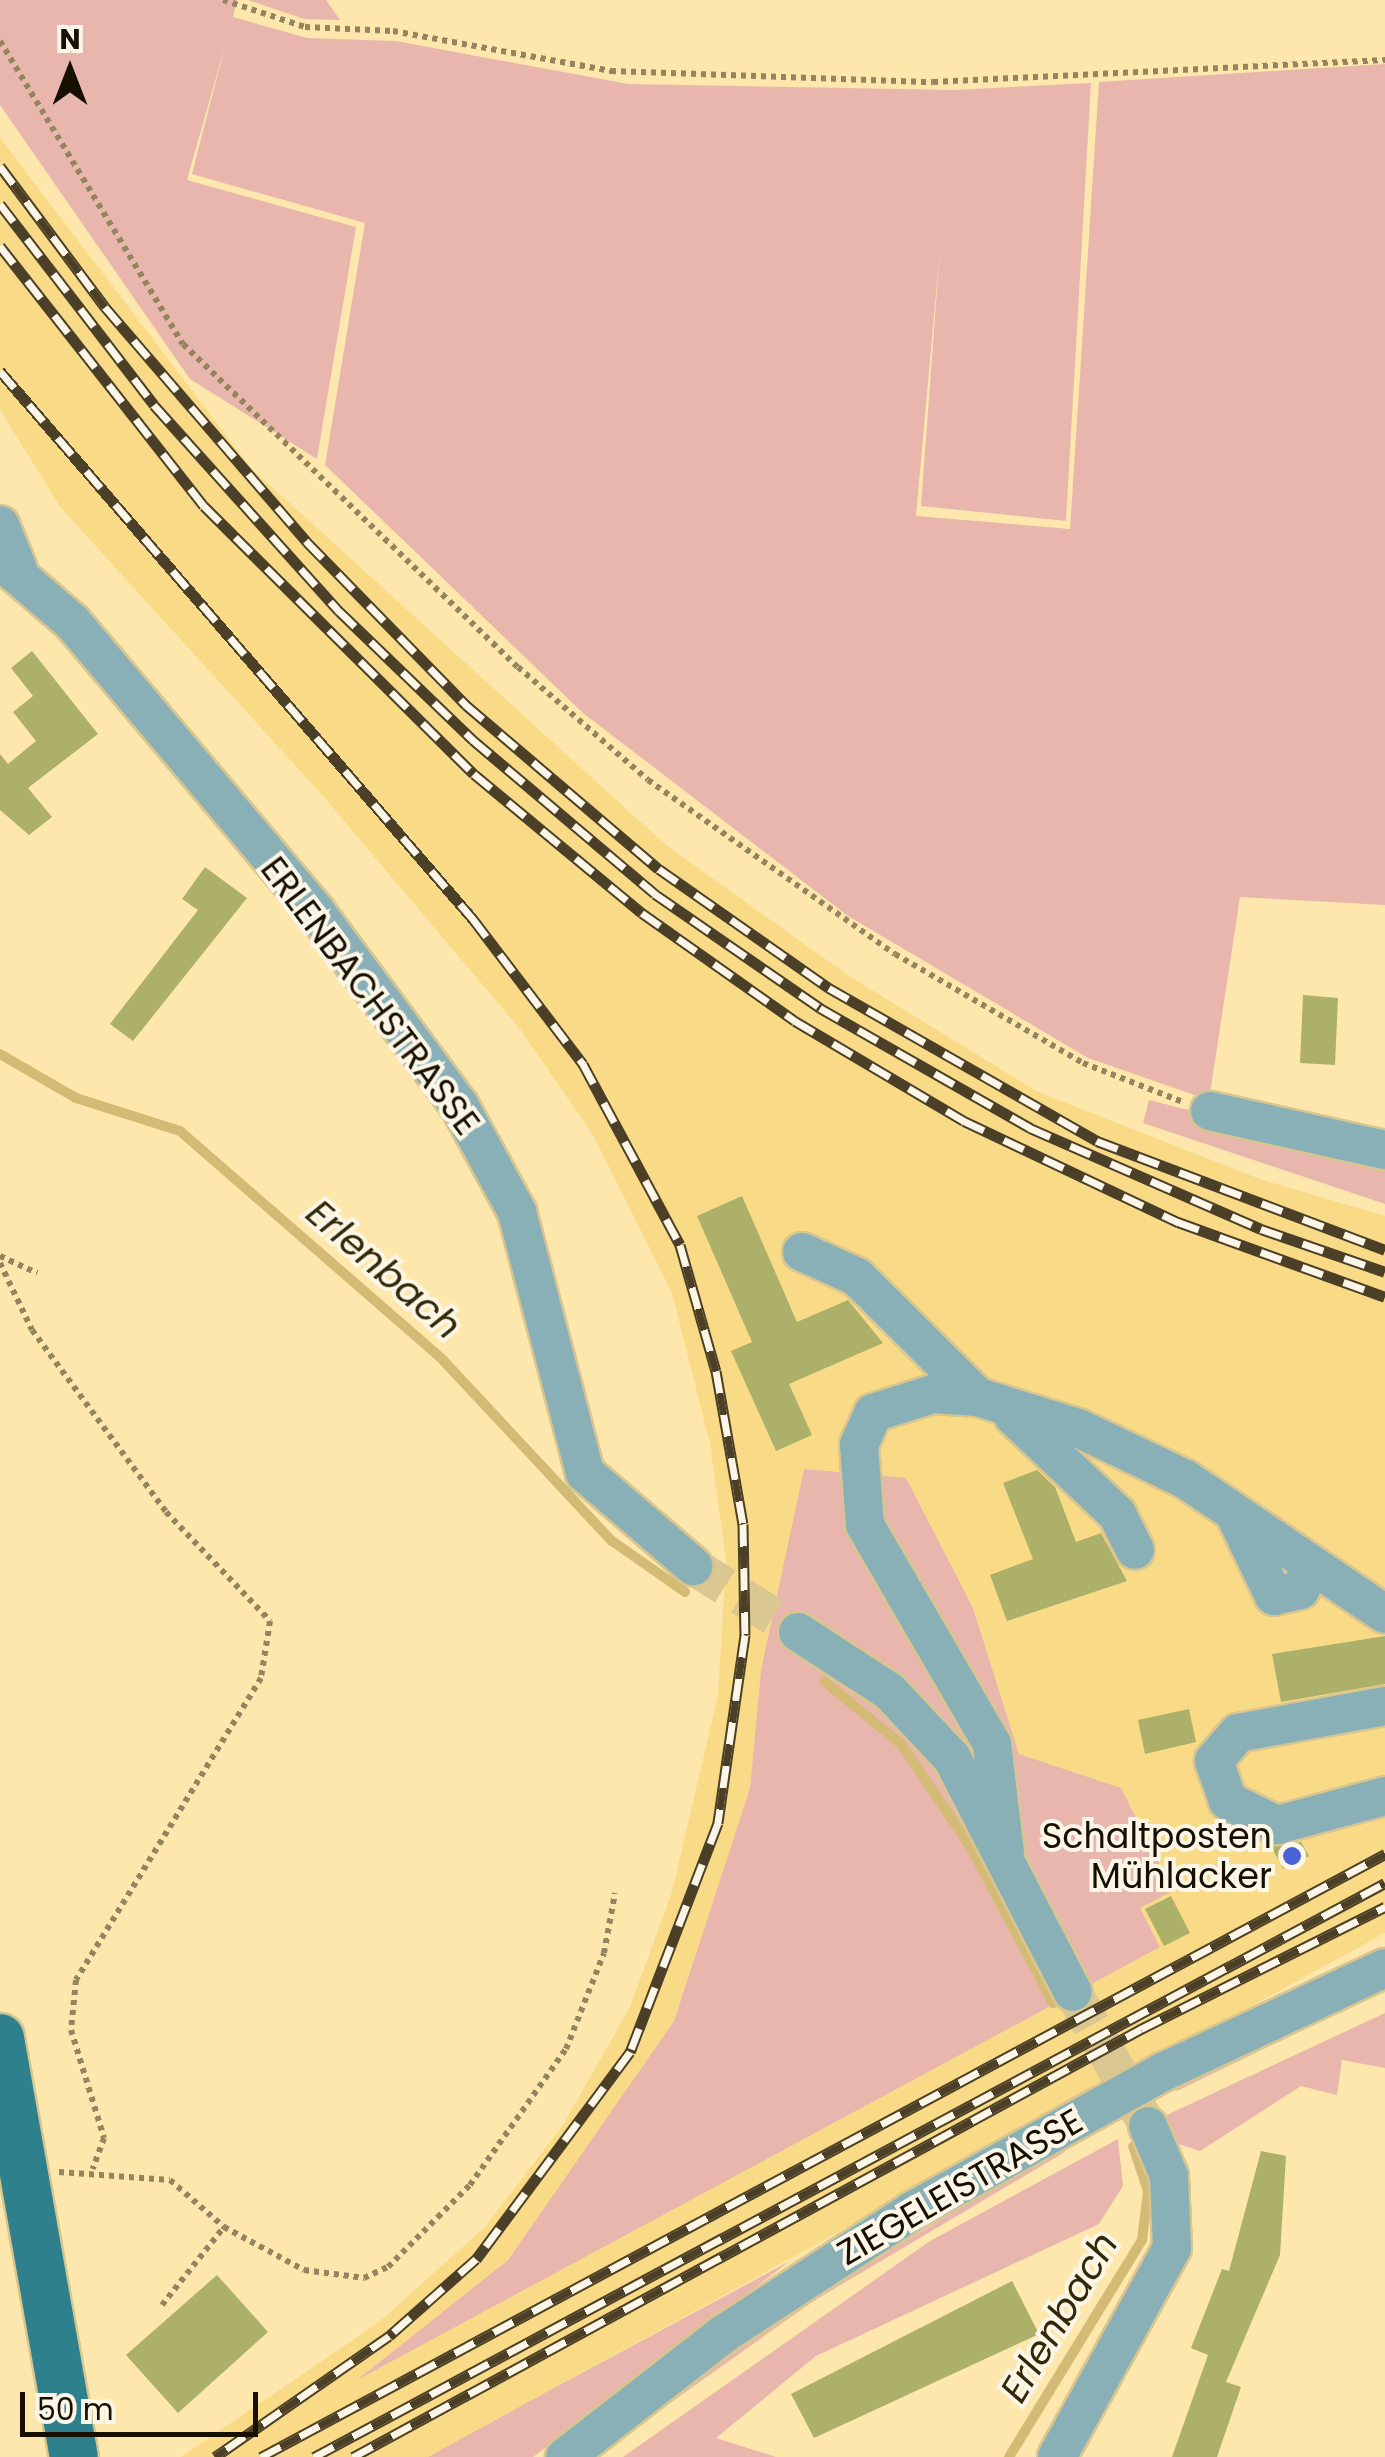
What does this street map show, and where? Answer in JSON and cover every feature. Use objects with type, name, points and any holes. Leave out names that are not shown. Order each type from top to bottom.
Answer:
[{"type":"main road","points":[[0,2038],[6,2089],[30,2176],[74,2457]]},
{"type":"street","name":"ERLENBACHSTRASSE","points":[[0,525],[9,564],[316,912],[459,1105],[516,1212],[585,1473],[694,1566]]},
{"type":"street","points":[[1210,1111],[1385,1150]]},
{"type":"street","points":[[802,1252],[857,1277],[1118,1514],[1135,1550]]},
{"type":"street","points":[[1005,1853],[992,1744],[865,1526],[856,1483],[873,1413],[933,1394],[991,1402],[1117,1444],[1235,1515],[1385,1614]]},
{"type":"street","points":[[798,1632],[890,1691],[952,1758],[1005,1853],[1073,1992]]},
{"type":"street","points":[[1385,1706],[1238,1733],[1214,1761],[1228,1801],[1277,1825],[1385,1796]]},
{"type":"street","name":"ZIEGELEISTRASSE","points":[[566,2457],[722,2335],[912,2211],[1163,2072],[1385,1968]]},
{"type":"street","points":[[1058,2457],[1172,2248],[1169,2176],[1148,2126]]},
{"type":"path","points":[[224,0],[305,27],[394,31],[611,72],[933,82],[1385,60]]},
{"type":"path","points":[[0,41],[184,344],[518,667],[648,780],[895,954],[1083,1064],[1210,1111]]},
{"type":"path","points":[[0,1259],[37,1273]]},
{"type":"path","points":[[0,1259],[32,1330],[166,1512],[270,1621],[261,1678],[76,1980],[71,2030],[104,2138],[92,2169]]},
{"type":"path","points":[[30,2176],[92,2169],[170,2180],[224,2226],[333,2278],[388,2266],[470,2186],[566,2049],[604,1953],[616,1893]]},
{"type":"path","points":[[162,2304],[224,2226]]},
{"type":"shaded area","points":[[0,0],[237,0],[233,17],[307,38],[396,41],[628,84],[953,90],[1091,83],[1066,521],[921,506],[940,249],[916,516],[1070,529],[1099,82],[1385,64],[1385,905],[1240,897],[1209,1100],[1088,1058],[848,916],[583,713],[325,465],[365,223],[192,174],[226,42],[187,180],[356,227],[317,459],[190,379],[0,105]]},
{"type":"shaded area","points":[[248,0],[326,0],[340,20],[304,19]]},
{"type":"shaded area","points":[[0,138],[251,468],[666,845],[849,976],[1038,1092],[1260,1179],[1385,1216],[1385,1933],[428,2457],[181,2457],[379,2322],[485,2227],[563,2125],[630,2007],[672,1892],[718,1695],[726,1560],[710,1444],[672,1293],[593,1135],[520,1029],[323,796],[61,508],[0,410]],"holes":[[[804,1469],[973,1608],[1019,1755],[1121,1789],[1172,1890],[1140,1907],[1160,1947],[366,2373],[508,2260],[674,2021],[750,1788],[761,1670]]]},
{"type":"shaded area","points":[[1149,1100],[1385,1160],[1385,1204],[1143,1123]]},
{"type":"shaded area","points":[[804,1469],[906,1478],[973,1608],[1019,1754],[1121,1788],[1173,1891],[1140,1908],[1160,1947],[357,2380],[508,2260],[674,2021],[750,1788],[761,1670]]},
{"type":"shaded area","points":[[1385,1990],[1177,2091],[1174,2085],[1279,2034]]},
{"type":"shaded area","points":[[1385,2013],[1385,2068],[1342,2060],[1337,2095],[1301,2086],[1200,2151],[1169,2141],[1154,2121]]},
{"type":"shaded area","points":[[1118,2139],[1123,2186],[1099,2224],[816,2356],[716,2438],[776,2457],[623,2457],[930,2241]]},
{"type":"shaded area","points":[[1061,2146],[1065,2152],[812,2302],[594,2457],[734,2346]]},
{"type":"shaded area","points":[[790,2261],[533,2457],[428,2457],[541,2395]]},
{"type":"building","points":[[32,651],[98,734],[28,788],[52,817],[29,835],[0,810],[0,754],[8,764],[36,741],[13,712],[33,696],[11,668]]},
{"type":"building","points":[[205,867],[247,898],[133,1041],[110,1024],[198,910],[182,899]]},
{"type":"building","points":[[1303,995],[1338,998],[1335,1065],[1300,1063]]},
{"type":"building","points":[[742,1196],[797,1322],[848,1300],[883,1343],[789,1384],[812,1435],[776,1451],[731,1351],[752,1342],[697,1216]]},
{"type":"building","points":[[1037,1470],[1055,1487],[1076,1542],[1101,1533],[1127,1581],[1007,1621],[990,1575],[1033,1559],[1003,1483]]},
{"type":"building","points":[[1385,1636],[1385,1684],[1281,1702],[1272,1654]]},
{"type":"building","points":[[1189,1709],[1196,1742],[1145,1754],[1138,1720]]},
{"type":"building","points":[[1301,1842],[1309,1856],[1283,1869],[1271,1846]]},
{"type":"building","points":[[1171,1896],[1190,1933],[1164,1946],[1145,1909]]},
{"type":"building","points":[[1261,2151],[1286,2156],[1280,2255],[1226,2382],[1241,2387],[1217,2457],[1172,2457],[1208,2355],[1191,2348],[1222,2269],[1229,2271]]},
{"type":"building","points":[[217,2275],[268,2332],[178,2413],[126,2355]]},
{"type":"building","points":[[1012,2281],[1039,2334],[814,2438],[791,2394]]},
{"type":"waterway","name":"Erlenbach","points":[[0,1054],[76,1098],[180,1131],[442,1359],[612,1541],[685,1592]]},
{"type":"waterway","name":"Erlenbach","points":[[825,1682],[901,1744],[970,1846],[1053,2003]]},
{"type":"waterway","name":"Erlenbach","points":[[1009,2457],[1142,2240],[1148,2191],[1133,2146]]},
{"type":"tunnel","points":[[693,1566],[798,1632]]},
{"type":"tunnel","points":[[1073,1992],[1148,2126]]},
{"type":"railway","points":[[0,166],[105,307],[307,542],[466,705],[659,869],[829,988],[1097,1141],[1385,1250]]},
{"type":"railway","points":[[0,204],[154,405],[339,611],[473,740],[655,894],[820,1008],[1030,1128],[1261,1229],[1385,1272]]},
{"type":"railway","points":[[0,246],[204,506],[474,774],[642,913],[795,1021],[964,1121],[1178,1222],[1385,1297]]},
{"type":"railway","points":[[0,371],[473,919],[583,1064],[680,1245],[716,1371],[743,1524],[745,1635],[718,1823],[630,2052],[476,2259],[389,2336],[215,2457]]},
{"type":"railway","points":[[261,2457],[1385,1854]]},
{"type":"railway","points":[[314,2457],[1385,1883]]},
{"type":"railway","points":[[353,2457],[1141,2029],[1385,1907]]},
{"type":"place","name":"Schaltposten Mühlacker","points":[[1292,1856]]}]
